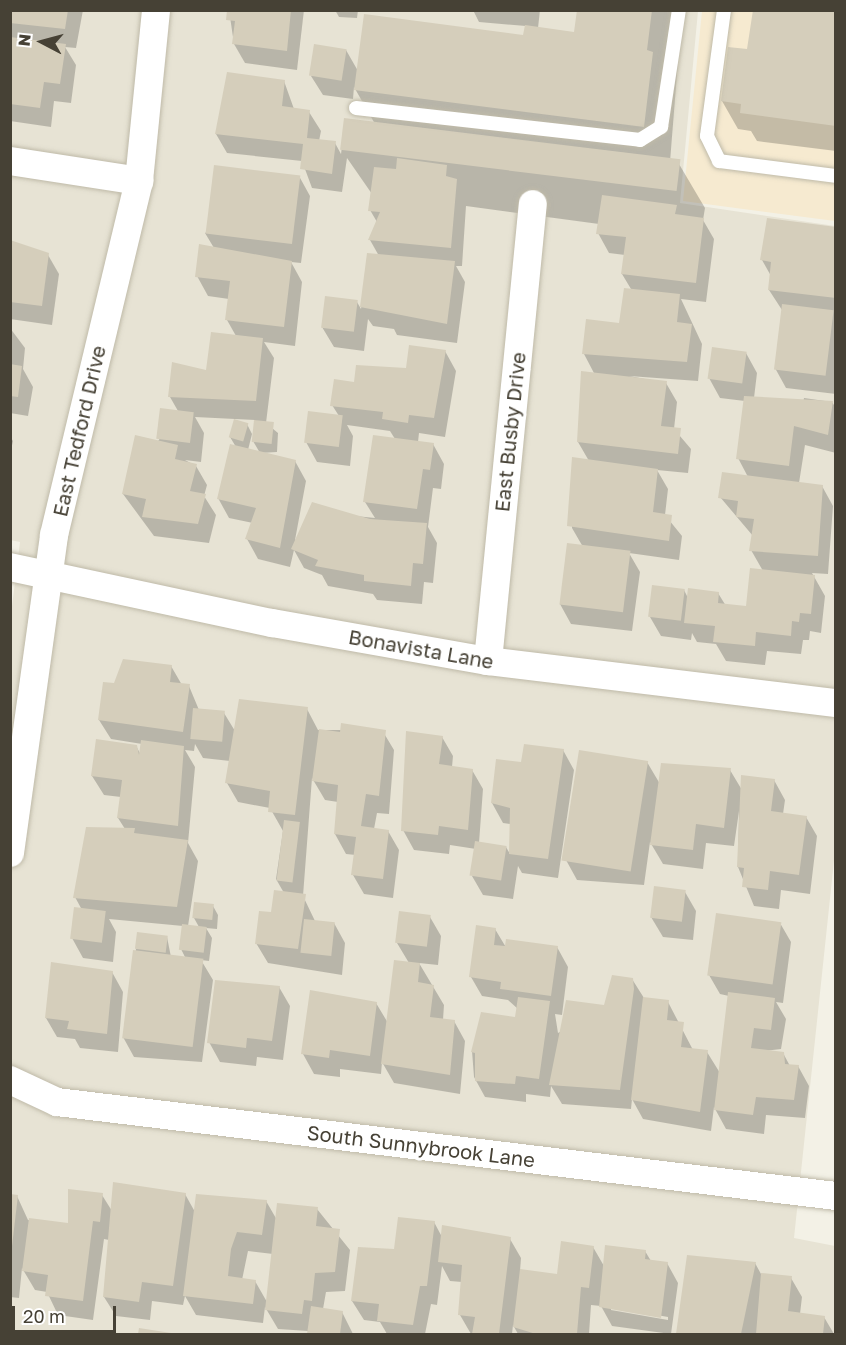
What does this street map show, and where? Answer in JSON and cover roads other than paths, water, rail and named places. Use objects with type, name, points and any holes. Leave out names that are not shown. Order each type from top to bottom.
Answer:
[{"type":"street","name":"East Tedford Drive","points":[[10,853],[48,572],[139,181],[156,10]]},
{"type":"street","points":[[10,161],[139,181]]},
{"type":"street","name":"East Busby Drive","points":[[488,661],[533,204]]},
{"type":"street","name":"Bonavista Lane","points":[[10,567],[48,572],[272,623],[488,661],[836,703]]},
{"type":"street","name":"South Sunnybrook Lane","points":[[10,1080],[57,1102],[835,1191]]},
{"type":"lane","points":[[356,108],[640,140],[661,127],[679,10]]},
{"type":"lane","points":[[724,10],[707,136],[719,161],[836,176]]}]
